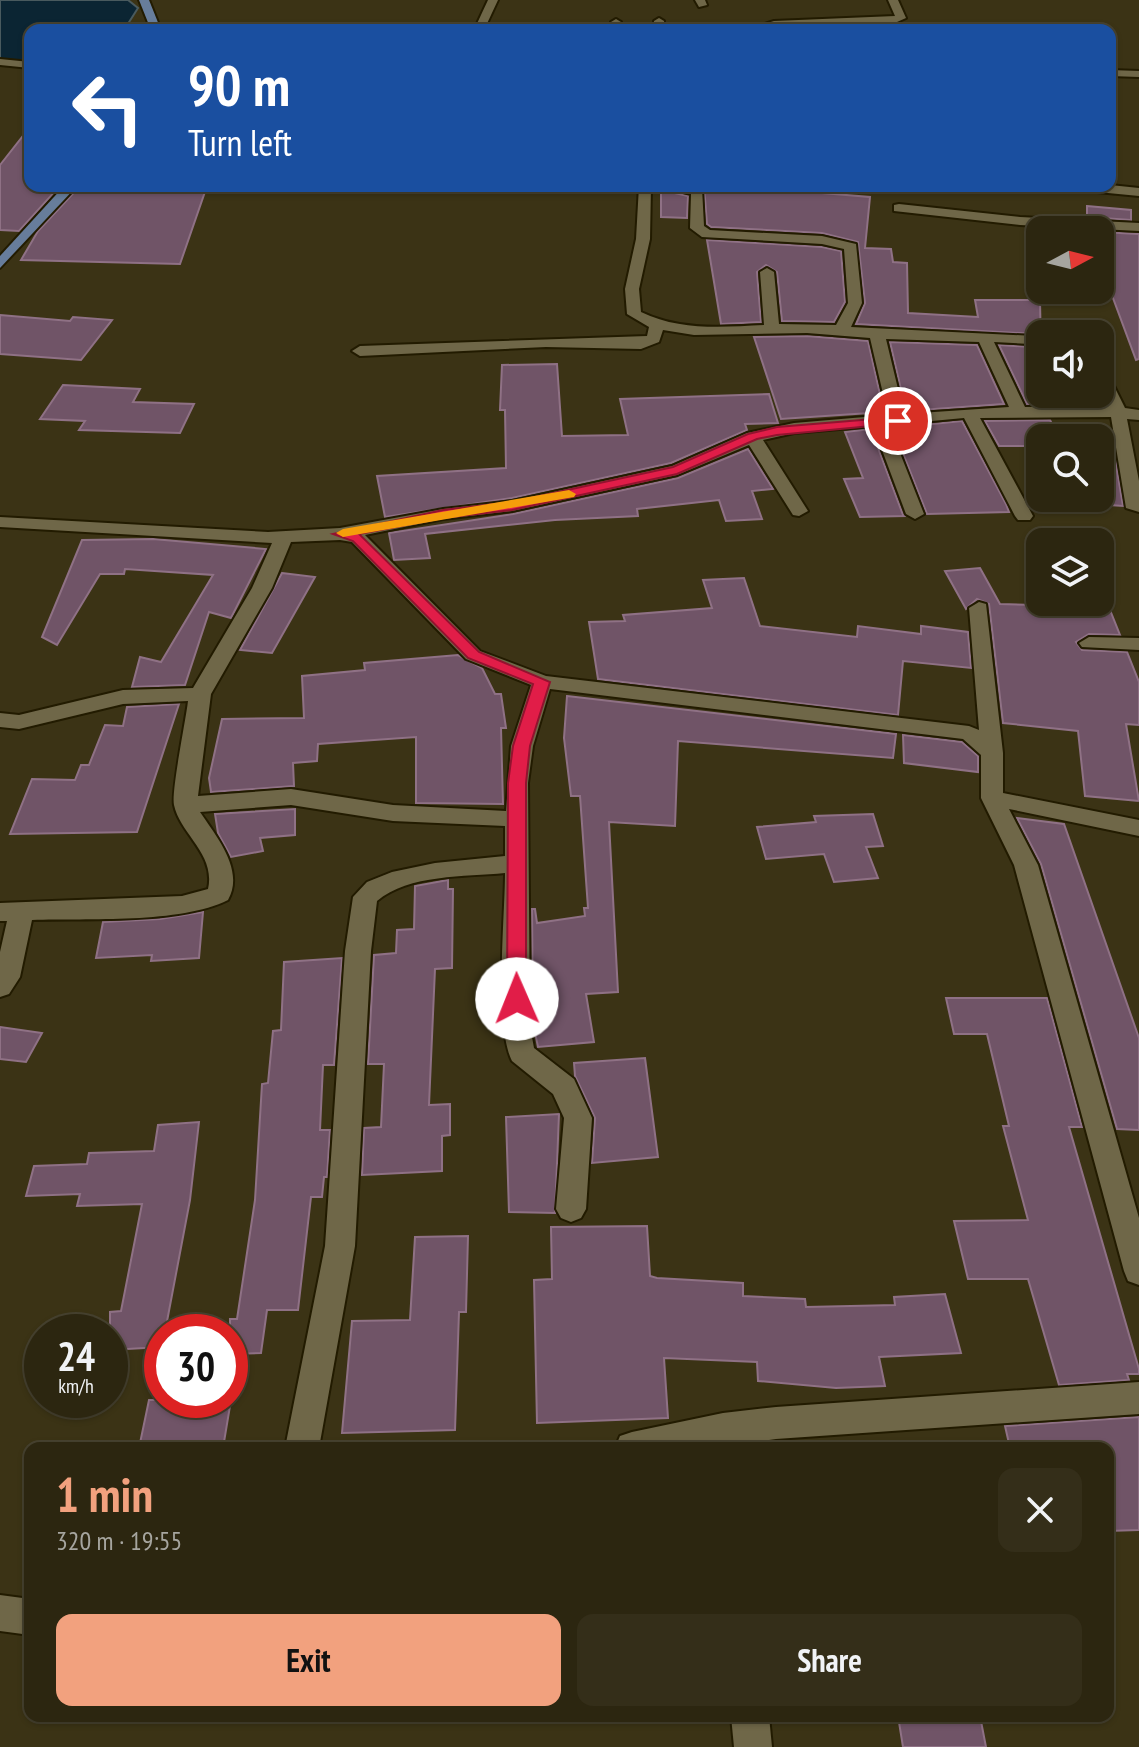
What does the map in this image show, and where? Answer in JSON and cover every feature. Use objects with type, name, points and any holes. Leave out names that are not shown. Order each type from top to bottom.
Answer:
[{"type":"main road","points":[[144,0],[154,24]]},
{"type":"main road","points":[[0,264],[66,192]]},
{"type":"street","points":[[482,24],[493,0]]},
{"type":"street","points":[[774,24],[889,20],[902,16],[893,0]]},
{"type":"street","points":[[889,20],[892,24]]},
{"type":"street","points":[[0,62],[24,64]]},
{"type":"street","points":[[1116,73],[1139,74]]},
{"type":"street","points":[[1116,190],[1139,192]]},
{"type":"street","points":[[645,192],[643,239],[632,308],[634,314],[657,325],[1026,339]]},
{"type":"street","points":[[697,192],[697,228],[707,234],[822,240],[851,247],[855,303],[841,331]]},
{"type":"street","points":[[899,208],[1005,220],[1139,227]]},
{"type":"street","points":[[767,272],[772,330]]},
{"type":"street","points":[[360,351],[546,342],[641,344],[654,339],[657,325]]},
{"type":"street","points":[[877,334],[889,422],[915,514]]},
{"type":"street","points":[[984,337],[1019,412]]},
{"type":"street","points":[[1114,403],[1135,508]]},
{"type":"street","points":[[0,522],[284,538],[340,534],[443,514],[512,506],[677,470],[753,437],[794,428],[969,413],[1118,412],[1139,415]]},
{"type":"street","points":[[969,413],[1024,516]]},
{"type":"street","points":[[753,437],[799,511]]},
{"type":"street","points":[[340,534],[358,538],[473,655],[542,682],[969,733],[992,753]]},
{"type":"street","points":[[0,987],[7,977],[11,911],[182,905],[203,902],[219,894],[222,881],[215,855],[185,805],[200,694],[262,588],[284,538]]},
{"type":"street","points":[[979,608],[992,753],[992,798],[1026,865],[1139,1271]]},
{"type":"street","points":[[1089,643],[1139,644]]},
{"type":"street","points":[[542,682],[522,746],[516,819],[517,1026],[522,1053],[564,1087],[578,1118],[571,1209]]},
{"type":"street","points":[[0,720],[33,719],[123,697],[200,694]]},
{"type":"street","points":[[185,805],[291,797],[393,813],[516,819]]},
{"type":"street","points":[[992,798],[1139,828]]},
{"type":"street","points":[[303,1442],[340,1246],[358,951],[365,897],[382,884],[414,876],[515,863]]},
{"type":"street","points":[[687,1442],[849,1416],[1139,1398]]},
{"type":"street","points":[[0,1613],[24,1616]]},
{"type":"street","points":[[751,1722],[753,1747]]},
{"type":"water","points":[[0,0],[128,0],[138,8],[128,24],[24,24],[24,60],[0,61]]},
{"type":"building","points":[[24,135],[24,192],[54,192],[19,231],[0,230],[0,165]]},
{"type":"building","points":[[74,192],[205,192],[180,264],[21,260],[38,231]]},
{"type":"building","points":[[661,192],[688,196],[687,218],[661,217]]},
{"type":"building","points":[[704,192],[810,192],[870,197],[865,248],[891,249],[893,262],[907,263],[908,313],[978,317],[975,300],[1026,300],[1026,304],[1040,304],[1040,320],[1026,320],[1026,333],[856,324],[865,303],[858,242],[822,233],[711,227],[707,224]]},
{"type":"building","points":[[1087,206],[1131,210],[1131,220],[1114,219],[1114,216],[1087,216]]},
{"type":"building","points":[[1114,233],[1139,234],[1139,359],[1136,360],[1114,301]]},
{"type":"building","points":[[707,240],[822,247],[841,251],[845,302],[834,322],[782,321],[777,272],[766,265],[757,272],[761,322],[721,324]]},
{"type":"building","points":[[0,315],[70,321],[73,317],[112,320],[81,360],[0,354]]},
{"type":"building","points":[[807,336],[868,341],[884,412],[781,419],[754,337]]},
{"type":"building","points":[[890,342],[977,345],[1004,404],[906,411]]},
{"type":"building","points":[[999,345],[1026,347],[1026,402]]},
{"type":"building","points":[[557,364],[562,436],[628,435],[620,399],[769,394],[778,423],[745,424],[747,430],[671,463],[512,498],[385,517],[377,476],[506,468],[505,410],[500,410],[502,365]]},
{"type":"building","points":[[63,385],[140,389],[133,402],[194,404],[180,433],[79,430],[85,421],[40,419]]},
{"type":"building","points":[[1050,420],[1052,424],[1026,424],[1026,446],[999,446],[985,421]]},
{"type":"building","points":[[962,421],[1009,512],[927,514],[893,428]]},
{"type":"building","points":[[871,429],[904,516],[860,517],[844,479],[863,478],[845,432]]},
{"type":"building","points":[[748,449],[773,489],[752,491],[762,519],[726,521],[719,500],[637,509],[638,516],[555,520],[425,534],[430,558],[394,560],[389,533],[513,514],[678,478]]},
{"type":"building","points":[[1114,452],[1123,506],[1114,505]]},
{"type":"building","points":[[153,539],[266,549],[231,618],[209,612],[185,685],[132,687],[140,657],[161,662],[213,575],[125,569],[124,574],[100,574],[57,645],[42,637],[82,540]]},
{"type":"building","points":[[980,568],[1000,604],[1026,605],[1026,616],[1112,616],[1120,635],[1089,634],[1076,642],[1082,650],[1127,652],[1139,682],[1139,725],[1126,724],[1139,801],[1085,796],[1078,731],[1003,723],[989,604],[977,599],[966,609],[945,571]]},
{"type":"building","points":[[282,573],[315,577],[272,653],[240,650]]},
{"type":"building","points":[[744,578],[760,626],[857,637],[858,626],[921,634],[921,626],[968,632],[971,668],[903,661],[898,715],[598,679],[589,622],[625,621],[623,615],[712,608],[703,580]]},
{"type":"building","points":[[458,655],[482,668],[495,694],[501,694],[506,728],[501,728],[503,804],[416,803],[416,737],[318,744],[317,761],[293,763],[294,786],[211,792],[209,778],[222,719],[304,718],[302,676],[365,670],[364,663]]},
{"type":"building","points":[[567,696],[896,734],[893,758],[678,741],[675,826],[609,822],[618,992],[586,994],[594,1042],[538,1047],[533,1023],[532,909],[535,909],[537,923],[585,916],[584,908],[588,908],[580,796],[571,796],[564,738]]},
{"type":"building","points":[[179,704],[137,832],[10,834],[32,779],[75,780],[81,765],[89,765],[105,725],[123,726],[127,707]]},
{"type":"building","points":[[903,735],[962,742],[978,756],[978,772],[904,763]]},
{"type":"building","points":[[295,809],[295,835],[260,838],[263,851],[231,857],[218,833],[215,814]]},
{"type":"building","points":[[873,814],[883,846],[866,847],[878,878],[834,882],[824,854],[766,859],[757,827],[816,822],[814,816]]},
{"type":"building","points":[[1017,818],[1064,824],[1139,1038],[1139,1130],[1117,1129],[1041,864]]},
{"type":"building","points":[[448,880],[448,889],[453,889],[452,968],[435,969],[429,1105],[450,1104],[450,1135],[442,1136],[442,1171],[362,1175],[364,1128],[381,1127],[384,1064],[368,1064],[374,955],[396,953],[397,930],[414,929],[415,886]]},
{"type":"building","points":[[203,912],[199,958],[151,961],[152,955],[96,958],[103,922],[160,919]]},
{"type":"building","points":[[342,958],[334,1065],[323,1065],[320,1130],[330,1130],[327,1177],[324,1177],[322,1197],[311,1197],[298,1310],[267,1310],[261,1353],[248,1353],[248,1314],[238,1314],[255,1200],[262,1084],[268,1083],[273,1031],[281,1030],[284,962]]},
{"type":"building","points":[[946,998],[1047,998],[1082,1127],[1069,1127],[1139,1369],[1139,1374],[1127,1374],[1129,1380],[1059,1385],[1028,1279],[968,1279],[954,1221],[1028,1220],[1003,1126],[1009,1126],[987,1034],[954,1034]]},
{"type":"building","points":[[0,1027],[42,1033],[26,1062],[0,1059]]},
{"type":"building","points":[[645,1058],[658,1157],[592,1163],[595,1118],[575,1076],[574,1063]]},
{"type":"building","points":[[559,1114],[555,1213],[509,1212],[506,1117]]},
{"type":"building","points":[[199,1122],[190,1200],[168,1314],[144,1314],[144,1348],[128,1349],[128,1314],[110,1312],[121,1311],[142,1204],[77,1206],[80,1194],[26,1196],[34,1166],[87,1164],[89,1153],[154,1151],[158,1125]]},
{"type":"building","points":[[647,1226],[650,1276],[657,1278],[743,1283],[743,1296],[805,1299],[806,1307],[895,1305],[894,1297],[945,1294],[961,1353],[879,1357],[885,1386],[836,1388],[758,1381],[757,1362],[664,1358],[668,1418],[537,1423],[534,1280],[552,1279],[551,1227]]},
{"type":"building","points":[[468,1236],[466,1312],[459,1312],[455,1430],[342,1433],[352,1321],[410,1320],[415,1237]]},
{"type":"building","points":[[1139,1417],[1139,1530],[1114,1531],[1114,1442],[1009,1442],[1005,1426]]},
{"type":"building","points":[[145,1418],[228,1418],[224,1442],[140,1442]]},
{"type":"building","points":[[899,1722],[981,1722],[986,1747],[903,1747]]},
{"type":"slow traffic","points":[[343,533],[569,494]]},
{"type":"route","points":[[517,999],[517,783],[522,746],[542,682],[473,655],[358,538],[340,534],[443,514],[512,506],[677,470],[753,437],[777,431],[898,421]]}]
